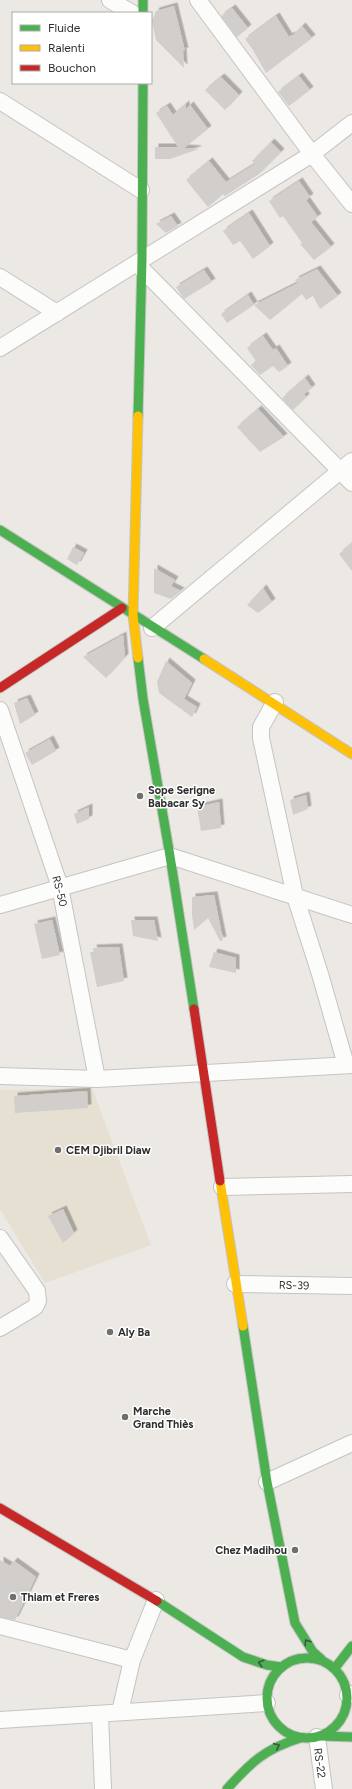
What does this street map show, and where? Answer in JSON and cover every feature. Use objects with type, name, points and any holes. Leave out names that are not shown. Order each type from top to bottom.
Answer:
[{"type":"street","points":[[110,0],[130,12]]},
{"type":"street","points":[[143,0],[143,12]]},
{"type":"street","points":[[198,0],[312,154],[352,204]]},
{"type":"street","points":[[143,84],[141,190],[142,264],[133,615],[143,699],[170,856],[222,1187],[235,1284],[267,1482],[295,1623],[293,1636]]},
{"type":"street","points":[[0,101],[141,190]]},
{"type":"street","points":[[0,348],[142,264],[312,154],[352,123]]},
{"type":"street","points":[[142,264],[346,466],[352,483]]},
{"type":"street","points":[[0,277],[57,313]]},
{"type":"street","points":[[152,628],[346,466]]},
{"type":"street","points":[[0,530],[152,628],[275,702],[352,754]]},
{"type":"street","points":[[0,688],[122,608]]},
{"type":"street","points":[[0,1076],[97,1079],[349,1065],[295,896],[261,738],[261,727],[275,702]]},
{"type":"street","name":"RS-50","points":[[0,710],[60,887],[97,1079]]},
{"type":"street","points":[[0,905],[170,856],[352,915]]},
{"type":"street","points":[[222,1187],[352,1184]]},
{"type":"street","points":[[0,1238],[38,1291],[38,1301],[35,1306],[0,1328]]},
{"type":"street","name":"RS-39","points":[[235,1284],[352,1286]]},
{"type":"street","points":[[267,1482],[352,1443]]},
{"type":"street","points":[[0,1508],[156,1600],[242,1656],[267,1665],[281,1667]]},
{"type":"street","points":[[120,1712],[132,1660],[156,1600]]},
{"type":"street","points":[[295,1623],[313,1652],[321,1660]]},
{"type":"street","points":[[0,1626],[132,1660]]},
{"type":"street","points":[[335,1668],[352,1646]]},
{"type":"street","points":[[290,1661],[291,1652]]},
{"type":"street","points":[[242,1656],[249,1668]]},
{"type":"street","points":[[258,1686],[268,1702],[273,1720],[281,1728],[300,1738],[308,1739],[332,1731],[340,1722],[350,1699],[344,1680],[335,1668],[321,1660],[311,1657],[290,1661],[281,1667],[271,1680],[268,1702],[266,1727]]},
{"type":"street","points":[[0,1720],[268,1702]]},
{"type":"street","points":[[100,1714],[103,1789]]},
{"type":"street","points":[[318,1736],[352,1737]]},
{"type":"street","name":"RS-22","points":[[318,1736],[324,1789]]},
{"type":"street","points":[[227,1789],[255,1758],[281,1743],[300,1738]]},
{"type":"street","points":[[255,1758],[260,1744]]},
{"type":"shaded area","name":"CEM Djibril Diaw","points":[[92,1088],[151,1245],[45,1283],[0,1209],[0,1090]]},
{"type":"building","points":[[174,6],[185,51],[183,51],[184,68],[156,40],[152,21],[156,11]]},
{"type":"building","points":[[232,8],[248,28],[237,37],[221,16]]},
{"type":"building","points":[[276,16],[289,37],[302,26],[312,38],[266,73],[245,39]]},
{"type":"building","points":[[299,76],[310,90],[289,106],[278,92]]},
{"type":"building","points":[[221,77],[239,95],[225,110],[205,90]]},
{"type":"building","points":[[186,104],[186,109],[190,105],[208,129],[184,148],[199,149],[170,159],[155,159],[155,147],[178,147],[156,113],[167,106],[173,115]]},
{"type":"building","points":[[271,142],[281,152],[259,174],[225,196],[223,194],[208,207],[186,180],[209,161],[226,182],[255,164],[252,161]]},
{"type":"building","points":[[299,181],[310,197],[306,200],[318,217],[311,222],[331,247],[314,260],[300,244],[302,243],[283,216],[280,218],[269,201]]},
{"type":"building","points":[[249,213],[270,246],[253,259],[240,241],[233,245],[223,231]]},
{"type":"building","points":[[171,216],[178,226],[166,233],[156,224]]},
{"type":"building","points":[[317,269],[338,296],[320,309],[313,296],[306,300],[302,294],[270,320],[254,305],[298,283],[295,280]]},
{"type":"building","points":[[204,270],[212,282],[184,299],[176,287]]},
{"type":"building","points":[[248,295],[254,305],[227,323],[221,314]]},
{"type":"building","points":[[263,336],[273,350],[276,348],[288,366],[279,372],[273,366],[260,375],[251,365],[256,361],[247,348]]},
{"type":"building","points":[[305,378],[312,388],[304,394],[306,397],[293,410],[282,398]]},
{"type":"building","points":[[258,409],[284,437],[260,452],[237,427]]},
{"type":"building","points":[[352,543],[352,571],[339,554]]},
{"type":"building","points":[[73,547],[84,553],[77,565],[67,559]]},
{"type":"building","points":[[154,568],[175,580],[171,586],[181,591],[171,599],[154,593]]},
{"type":"building","points":[[263,588],[272,602],[258,613],[247,605]]},
{"type":"building","points":[[123,635],[125,657],[106,678],[83,657]]},
{"type":"building","points":[[166,661],[192,683],[184,699],[197,707],[192,717],[159,693],[157,682]]},
{"type":"building","points":[[27,698],[35,715],[20,724],[14,703]]},
{"type":"building","points":[[50,739],[56,751],[32,765],[25,753]]},
{"type":"building","points":[[306,795],[308,809],[293,815],[290,800]]},
{"type":"building","points":[[219,802],[221,828],[201,831],[197,807]]},
{"type":"building","points":[[89,807],[89,819],[77,824],[74,814]]},
{"type":"building","points":[[214,895],[223,940],[220,941],[208,918],[194,930],[192,915],[192,897]]},
{"type":"building","points":[[52,920],[60,955],[42,959],[34,924]]},
{"type":"building","points":[[131,920],[154,920],[158,941],[133,936]]},
{"type":"building","points":[[119,947],[124,981],[97,987],[90,952],[94,952],[93,948]]},
{"type":"building","points":[[214,952],[236,958],[236,973],[209,967]]},
{"type":"building","points":[[87,1091],[88,1108],[15,1113],[14,1096]]},
{"type":"building","points":[[63,1209],[74,1233],[63,1243],[48,1216]]},
{"type":"building","name":"Thiam et Freres","points":[[0,1560],[10,1566],[14,1561],[36,1577],[15,1620],[0,1617]]},
{"type":"traffic: fast","points":[[143,0],[143,12]]},
{"type":"traffic: fast","points":[[138,416],[142,259],[143,84]]},
{"type":"traffic: fast","points":[[0,530],[204,659]]},
{"type":"traffic: fast","points":[[138,658],[143,699],[194,1009]]},
{"type":"traffic: fast","points":[[243,1326],[267,1482],[295,1623],[313,1652],[321,1659]]},
{"type":"traffic: fast","points":[[157,1601],[243,1657],[267,1665],[281,1667]]},
{"type":"traffic: fast","points":[[335,1668],[352,1646]]},
{"type":"traffic: fast","points":[[299,1658],[315,1658],[336,1669],[347,1690],[347,1698],[347,1706],[336,1727],[315,1738],[299,1738],[285,1732],[278,1727],[273,1720],[267,1706],[267,1690],[273,1676],[278,1669],[285,1664],[299,1658]]},
{"type":"traffic: fast","points":[[320,1736],[352,1737]]},
{"type":"traffic: fast","points":[[227,1789],[251,1764],[259,1758],[277,1747],[300,1738]]},
{"type":"traffic: slow","points":[[138,416],[133,615],[138,658]]},
{"type":"traffic: slow","points":[[204,659],[352,754]]},
{"type":"traffic: slow","points":[[220,1181],[243,1326]]},
{"type":"traffic: jam","points":[[0,688],[122,608]]},
{"type":"traffic: jam","points":[[194,1009],[220,1181]]},
{"type":"traffic: jam","points":[[0,1508],[157,1601]]},
{"type":"place","name":"Sope Serigne Babacar Sy","points":[[140,796]]},
{"type":"place","name":"CEM Djibril Diaw","points":[[58,1150]]},
{"type":"place","name":"Aly Ba","points":[[110,1332]]},
{"type":"place","name":"Marche Grand Thiès","points":[[125,1417]]},
{"type":"place","name":"Chez Madihou","points":[[295,1550]]},
{"type":"place","name":"Thiam et Freres","points":[[13,1597]]}]
